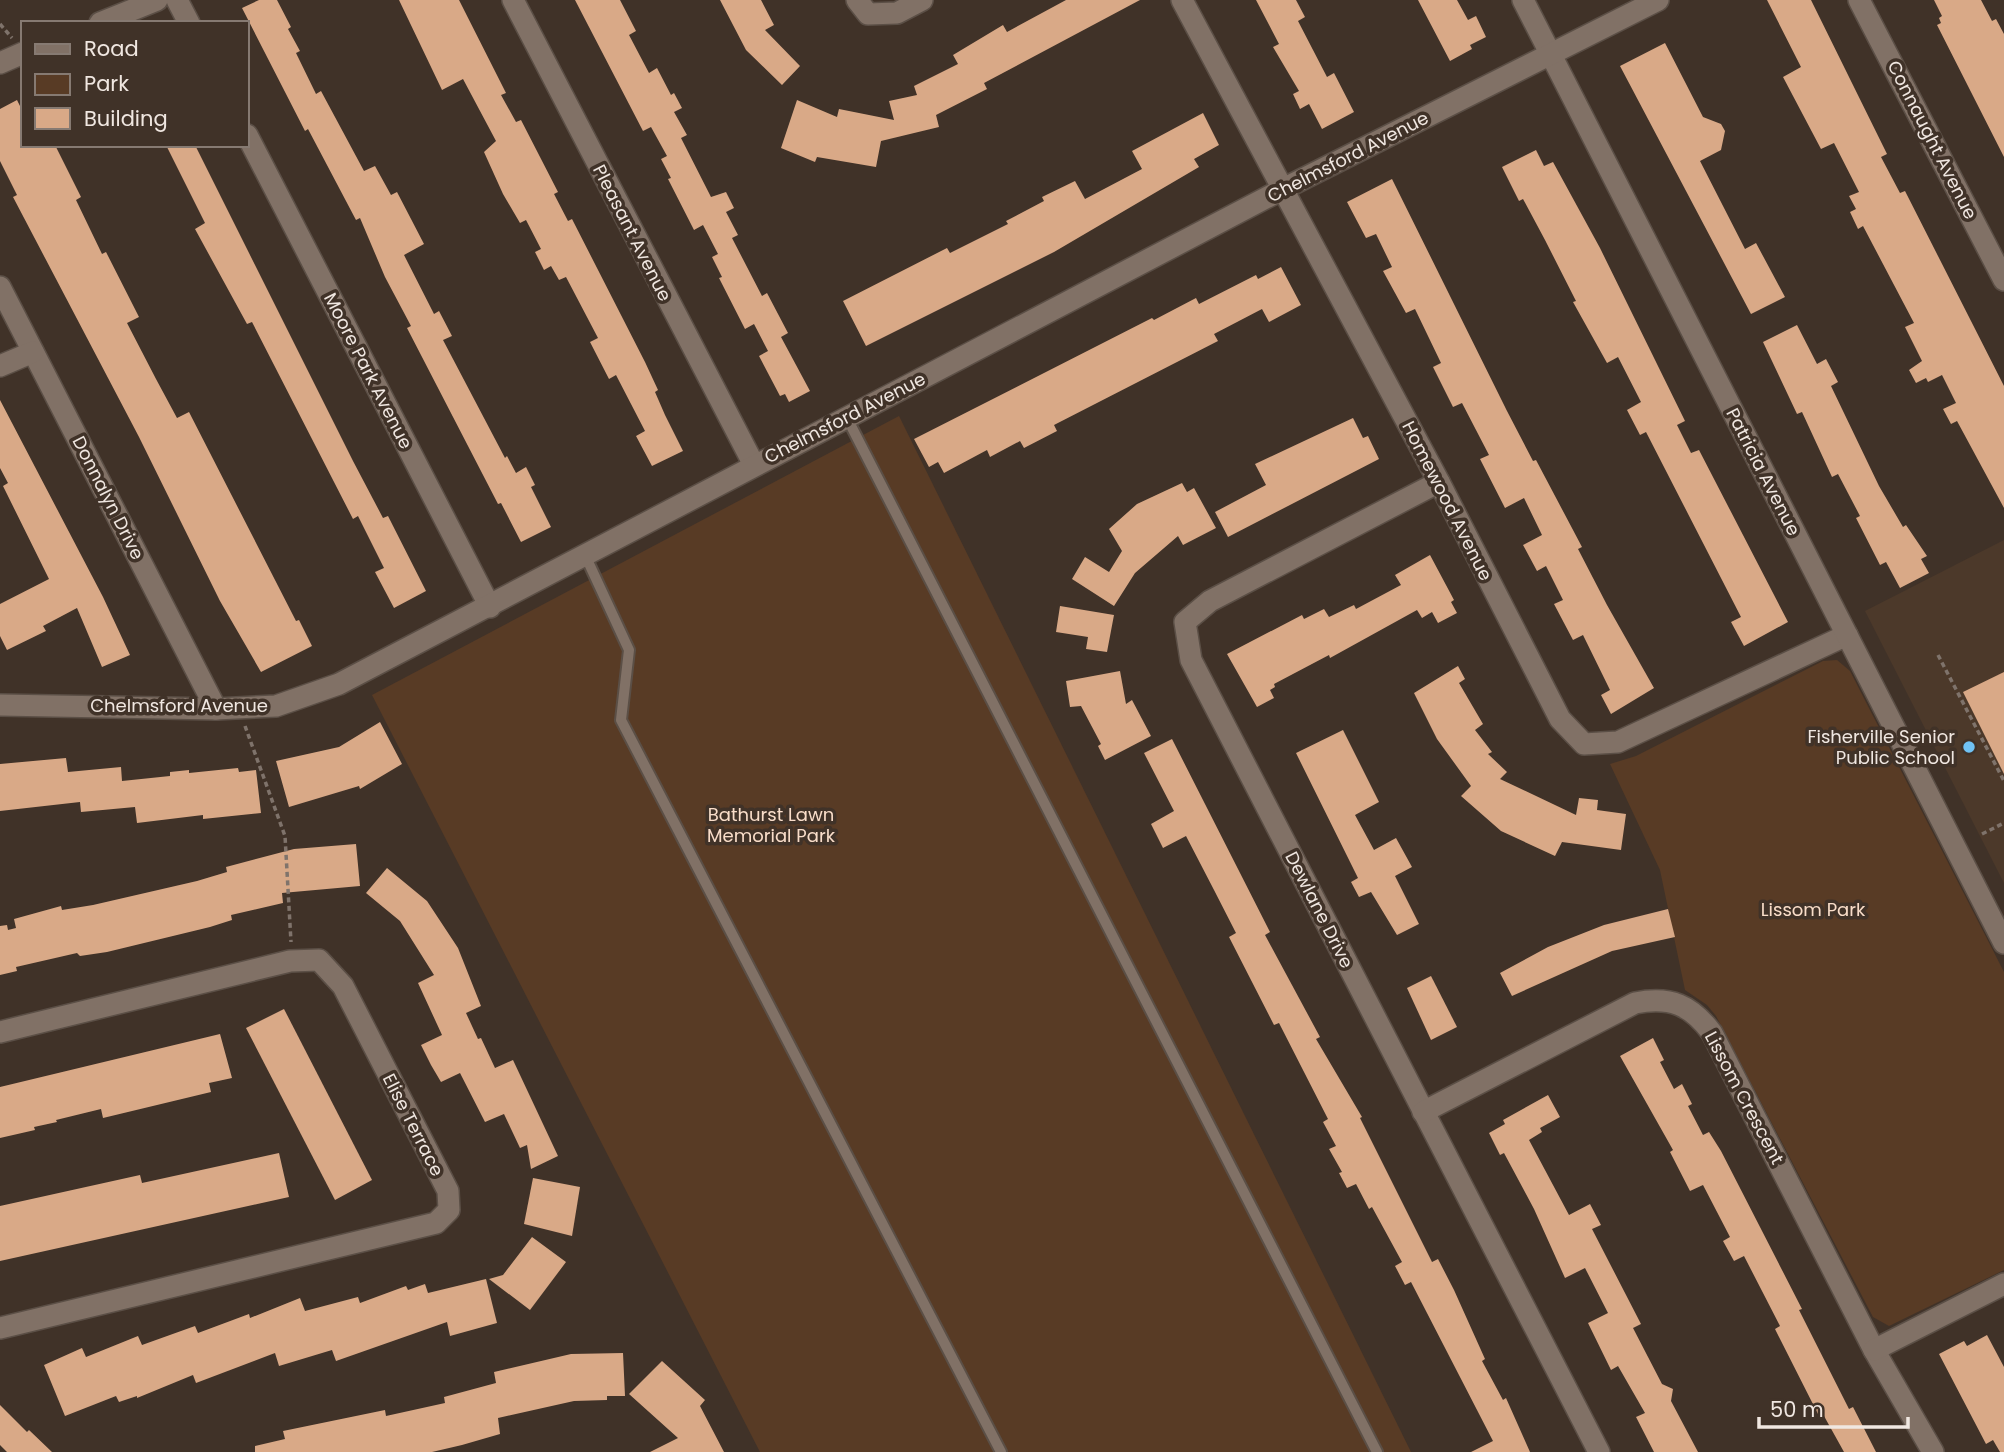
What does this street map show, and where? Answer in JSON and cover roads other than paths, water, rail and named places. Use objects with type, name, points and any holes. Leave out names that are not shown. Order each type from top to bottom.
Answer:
[{"type":"street","points":[[105,21],[157,0]]},
{"type":"street","points":[[177,0],[188,21]]},
{"type":"street","name":"Pleasant Avenue","points":[[513,0],[754,465]]},
{"type":"street","points":[[857,0],[868,13],[897,13],[922,0]]},
{"type":"street","name":"Homewood Avenue","points":[[1182,0],[1439,482],[1560,719],[1584,744],[1618,742],[1847,635]]},
{"type":"street","name":"Patricia Avenue","points":[[1523,0],[2004,943]]},
{"type":"street","name":"Chelmsford Avenue","points":[[0,705],[216,709],[276,706],[339,684],[1283,189],[1658,0]]},
{"type":"street","name":"Connaught Avenue","points":[[1859,0],[2004,280]]},
{"type":"street","points":[[0,63],[21,54]]},
{"type":"street","name":"Moore Park Avenue","points":[[248,137],[490,607]]},
{"type":"street","name":"Donnalyn Drive","points":[[0,287],[216,709]]},
{"type":"street","points":[[0,366],[33,352]]},
{"type":"street","name":"Dewlane Drive","points":[[1439,482],[1210,601],[1185,622],[1191,660],[1598,1452]]},
{"type":"street","name":"Elise Terrace","points":[[0,1032],[290,961],[319,960],[342,986],[447,1191],[449,1210],[436,1223],[0,1328]]},
{"type":"street","name":"Lissom Crescent","points":[[1423,1112],[1635,1003],[1660,999],[1686,1006],[1699,1016],[1712,1034],[1874,1350],[1933,1452]]},
{"type":"street","points":[[1874,1350],[2004,1284]]},
{"type":"lane","points":[[847,418],[1377,1452]]},
{"type":"lane","points":[[585,555],[629,650],[621,720],[1001,1452]]},
{"type":"place","name":"Fisherville Senior Public School","points":[[1969,747]]},
{"type":"park label","name":"Bathurst Lawn Memorial Park","points":[[771,825]]},
{"type":"park label","name":"Lissom Park","points":[[1813,910]]}]
